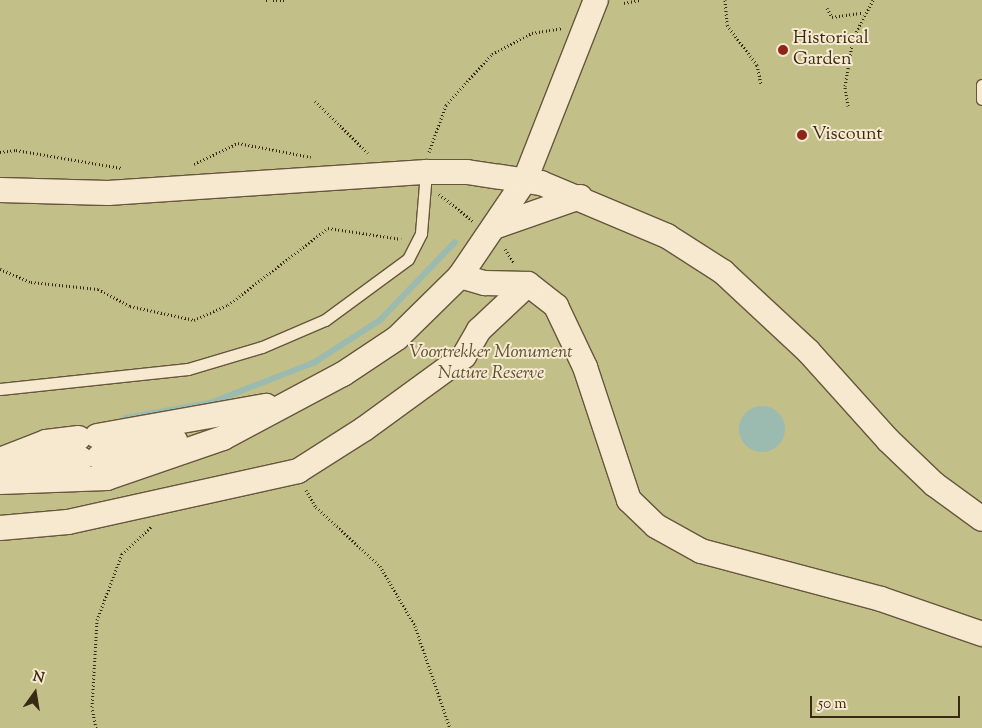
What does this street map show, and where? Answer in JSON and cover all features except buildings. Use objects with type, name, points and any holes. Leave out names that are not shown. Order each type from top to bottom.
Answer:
[{"type":"street","points":[[1,467],[108,478],[224,438],[302,398],[397,338],[460,276],[487,225],[525,180],[574,34],[596,0]]},
{"type":"street","points":[[574,34],[618,1]]},
{"type":"street","points":[[0,190],[108,192],[426,173],[525,180],[580,197],[667,236],[723,272],[808,351],[895,446],[982,520]]},
{"type":"street","points":[[487,225],[580,197]]},
{"type":"street","points":[[460,276],[484,283],[528,284],[556,306],[585,367],[629,500],[656,526],[701,551],[881,599],[982,634]]},
{"type":"street","points":[[0,528],[68,522],[298,471],[364,429],[464,356],[479,330],[528,284]]},
{"type":"street","points":[[1,467],[46,442],[89,448],[302,398]]},
{"type":"lane","points":[[982,85],[982,99]]},
{"type":"lane","points":[[0,389],[188,369],[262,347],[325,320],[408,259],[417,241],[426,173]]},
{"type":"path","points":[[266,0],[284,0]]},
{"type":"path","points":[[618,1],[640,0]]},
{"type":"path","points":[[725,0],[727,24],[757,65],[761,84]]},
{"type":"path","points":[[848,106],[845,86],[853,38],[862,13],[873,0]]},
{"type":"path","points":[[827,8],[832,17],[862,13]]},
{"type":"path","points":[[487,225],[426,173],[446,105],[492,54],[532,33],[574,34]]},
{"type":"path","points":[[315,101],[372,157],[363,156]]},
{"type":"path","points":[[191,166],[238,144],[317,159]]},
{"type":"path","points":[[0,152],[16,150],[126,168]]},
{"type":"path","points":[[0,269],[31,282],[98,289],[130,306],[194,320],[228,305],[328,228],[417,241]]},
{"type":"path","points":[[298,471],[316,507],[385,575],[415,626],[450,728]]},
{"type":"path","points":[[96,728],[92,707],[97,620],[107,584],[122,554],[154,526]]},
{"type":"green space","name":"Voortrekker Monument Nature Reserve","points":[[0,0],[982,0],[982,728],[0,728],[0,494],[9,491],[0,449]]},
{"type":"water","points":[[762,406],[775,410],[781,416],[785,429],[781,442],[775,448],[762,452],[749,448],[743,442],[739,429],[743,416],[749,410]]},
{"type":"waterway","points":[[125,418],[210,403],[315,362],[380,320],[455,242]]},
{"type":"place","name":"Historical Garden","points":[[783,50]]},
{"type":"place","name":"Viscount","points":[[802,135]]}]
